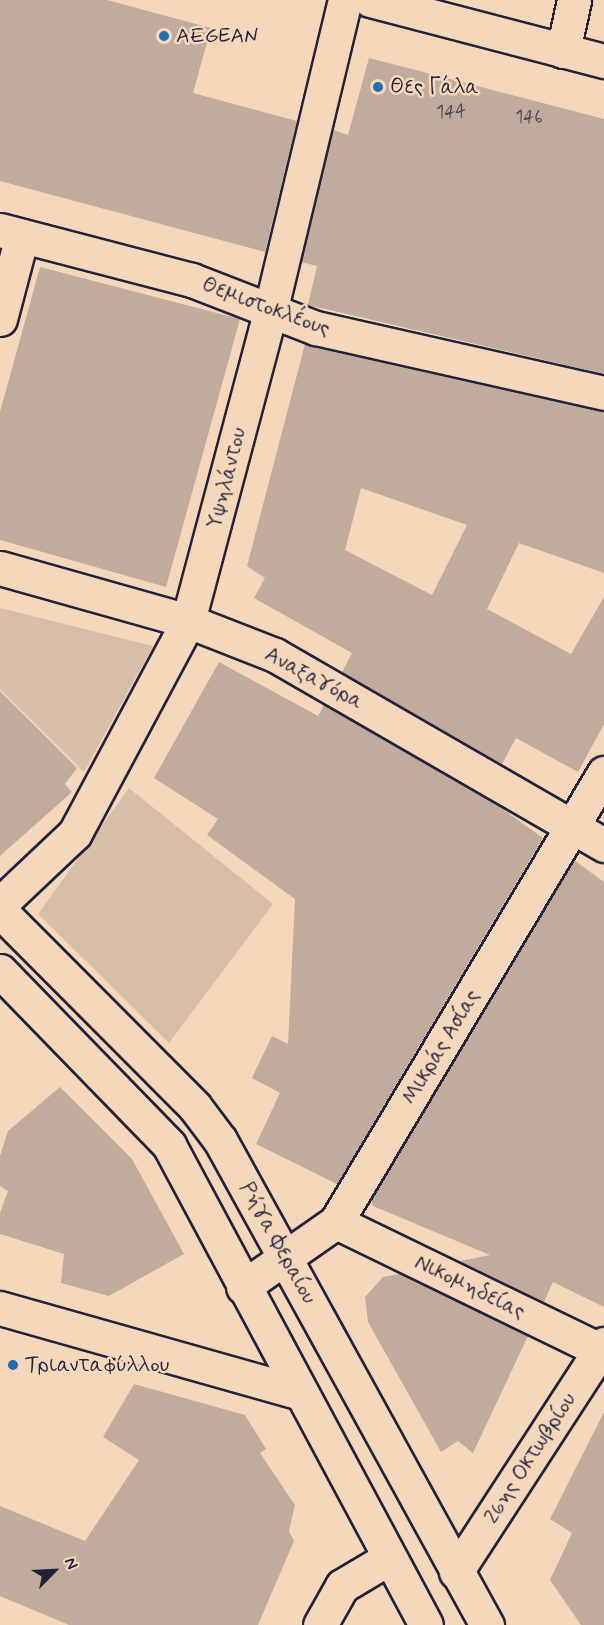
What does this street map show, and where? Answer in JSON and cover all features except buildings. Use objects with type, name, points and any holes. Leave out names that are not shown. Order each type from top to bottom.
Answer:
[{"type":"street","name":"Υψηλάντου","points":[[0,904],[75,833],[188,621],[270,312],[345,0]]},
{"type":"street","points":[[370,0],[604,61]]},
{"type":"street","points":[[563,51],[574,0]]},
{"type":"street","name":"Θεμιστοκλέους","points":[[11,233],[192,280],[316,328],[604,393]]},
{"type":"street","points":[[0,319],[11,233]]},
{"type":"street","name":"Αναξαγόρα","points":[[0,568],[188,621],[316,676],[604,845]]},
{"type":"street","name":"Μικράς Ασίας","points":[[243,1287],[288,1260],[336,1222],[604,773]]},
{"type":"street","name":"Ρήγα Φεραίου","points":[[0,911],[207,1121],[288,1260],[456,1572],[487,1625]]},
{"type":"street","points":[[0,971],[165,1138],[426,1625]]},
{"type":"street","name":"Νικομηδείας","points":[[336,1222],[603,1349]]},
{"type":"street","points":[[0,1308],[300,1393]]},
{"type":"street","name":"26ης Οκτωβρίου","points":[[456,1572],[603,1349]]},
{"type":"street","points":[[320,1625],[342,1586],[389,1558]]},
{"type":"shaded area","points":[[0,608],[153,646],[84,772],[0,689]]},
{"type":"shaded area","points":[[129,788],[273,904],[169,1043],[38,914]]},
{"type":"place","name":"AEGEAN","points":[[164,36]]},
{"type":"place","name":"Θες Γάλα","points":[[378,87]]},
{"type":"place","name":"Τριανταφύλλου","points":[[13,1365]]}]
